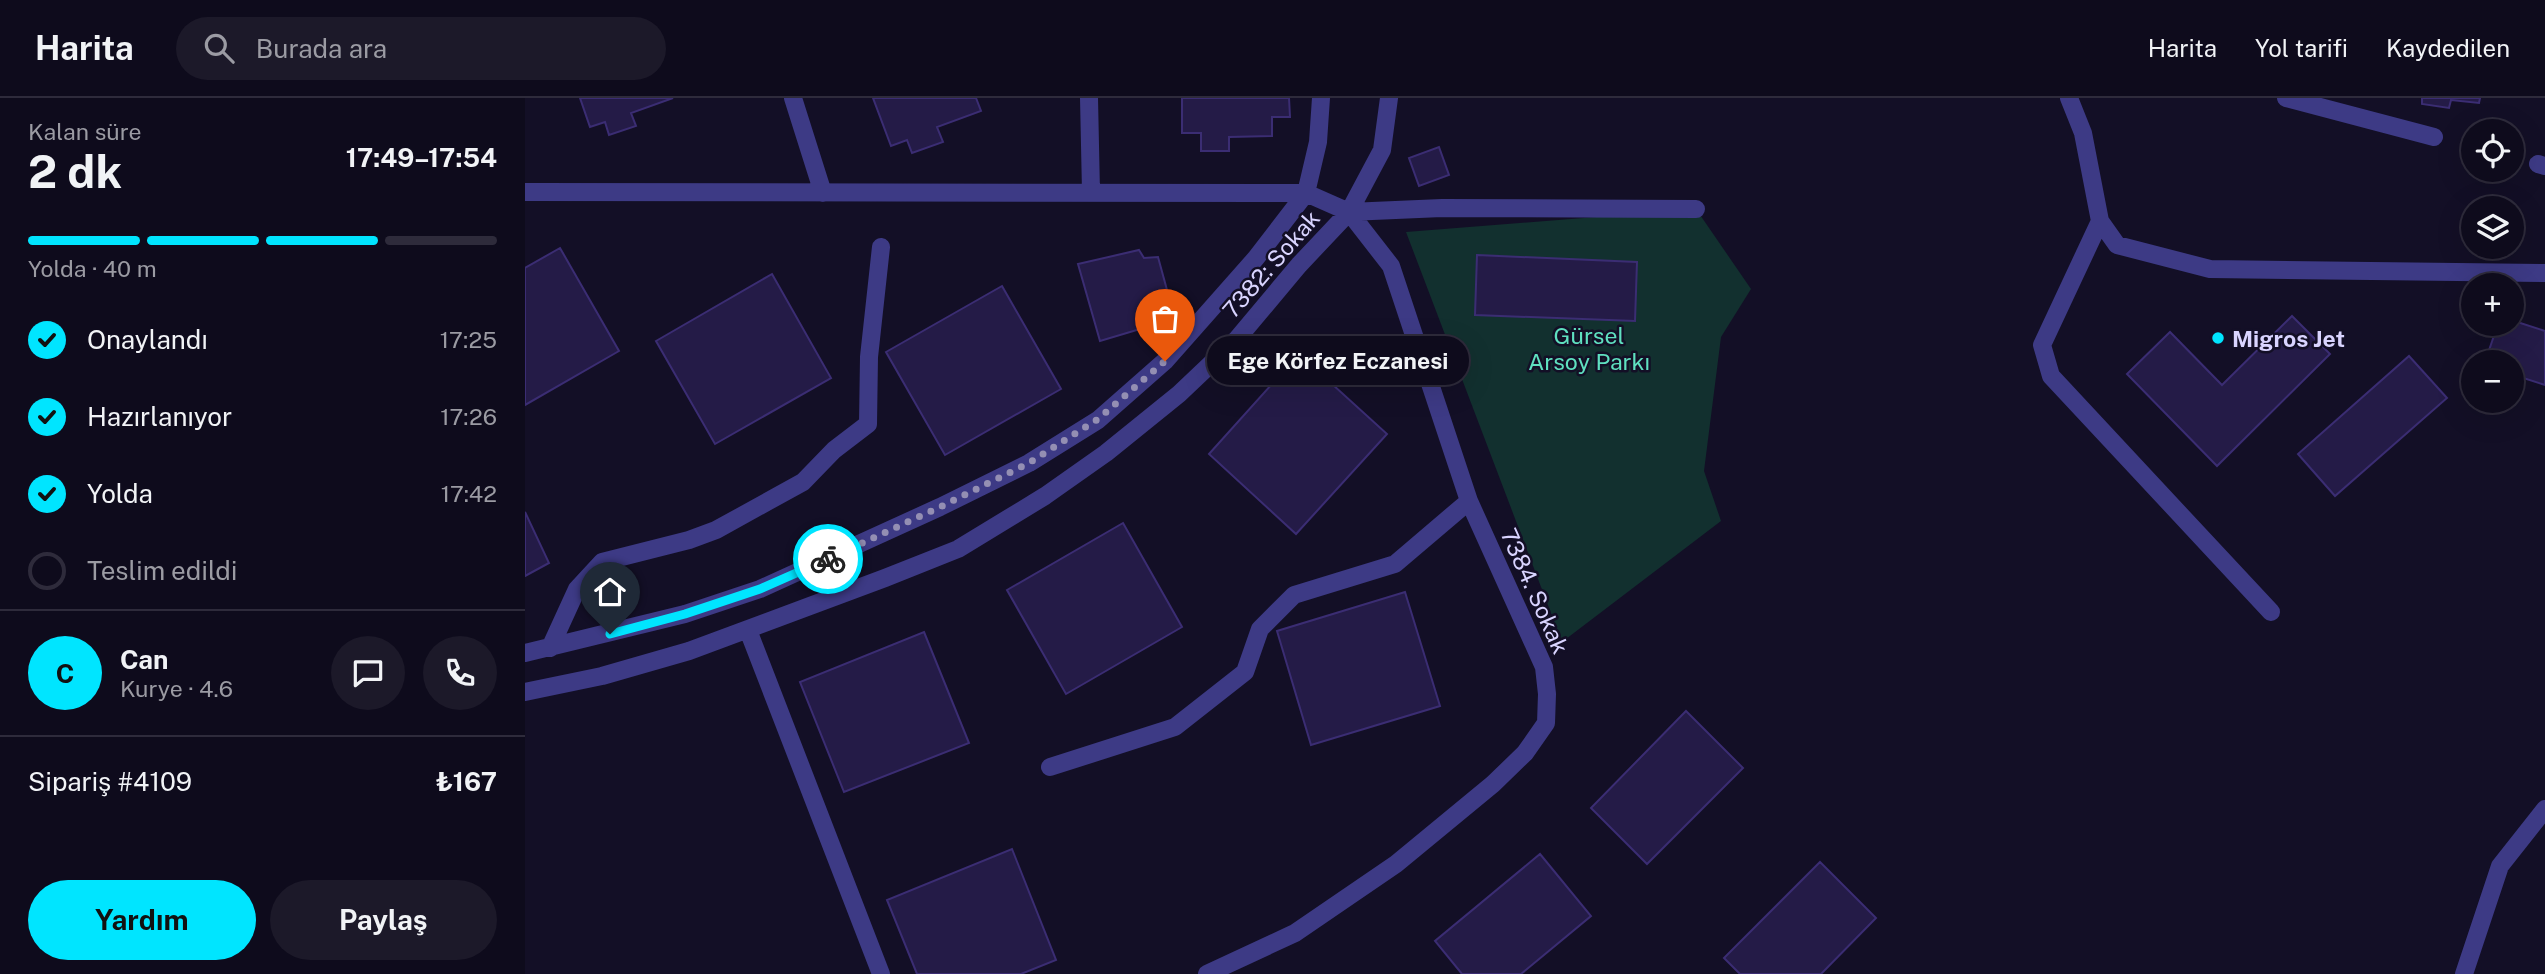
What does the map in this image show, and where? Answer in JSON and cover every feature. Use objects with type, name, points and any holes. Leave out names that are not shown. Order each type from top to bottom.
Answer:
[{"type":"street","points":[[793,98],[823,192]]},
{"type":"street","points":[[1089,98],[1091,192]]},
{"type":"street","name":"7382: Sokak","points":[[525,653],[685,614],[760,589],[1029,463],[1098,419],[1165,361],[1256,258],[1306,193],[1318,142],[1321,98]]},
{"type":"street","name":"7382: Sokak","points":[[525,692],[602,676],[689,651],[748,630],[958,549],[1056,488],[1106,453],[1228,348],[1299,265],[1349,212],[1382,150],[1389,98]]},
{"type":"street","points":[[2069,98],[2083,133],[2100,221],[2117,245],[2210,269],[2545,273]]},
{"type":"street","points":[[2286,98],[2434,137]]},
{"type":"street","points":[[525,192],[1306,193]]},
{"type":"street","name":"7384. Sokak","points":[[1207,974],[1295,933],[1396,864],[1493,784],[1525,753],[1546,723],[1547,694],[1543,667],[1469,501],[1391,266],[1349,212],[1306,193]]},
{"type":"street","points":[[1349,212],[1442,208],[1696,209]]},
{"type":"street","points":[[2100,221],[2042,345],[2050,376],[2271,612]]},
{"type":"street","points":[[549,648],[577,589],[602,562],[689,540],[716,530],[803,482],[834,450],[868,424],[869,357],[881,247]]},
{"type":"street","points":[[1050,767],[1175,727],[1245,672],[1260,629],[1294,595],[1395,564],[1469,501]]},
{"type":"street","points":[[748,630],[881,974]]},
{"type":"street","points":[[2464,974],[2500,866],[2545,809]]},
{"type":"green space","name":"Gürsel Arsoy Parkı","points":[[1696,209],[1751,289],[1721,337],[1704,471],[1721,521],[1562,642],[1406,232]]},
{"type":"building","points":[[580,98],[673,98],[631,113],[636,126],[609,135],[605,122],[590,127]]},
{"type":"building","points":[[873,98],[976,98],[981,111],[937,127],[943,142],[912,153],[907,140],[891,146]]},
{"type":"building","points":[[1182,98],[1289,98],[1290,117],[1272,117],[1272,136],[1229,137],[1229,151],[1201,151],[1201,133],[1182,133]]},
{"type":"building","points":[[2422,98],[2480,98],[2479,103],[2451,100],[2449,108],[2422,104]]},
{"type":"building","points":[[1439,147],[1449,175],[1419,186],[1409,158]]},
{"type":"building","points":[[560,248],[619,351],[525,405],[525,268]]},
{"type":"building","points":[[1139,250],[1144,258],[1158,257],[1170,301],[1159,310],[1157,324],[1100,341],[1078,264]]},
{"type":"building","points":[[1477,255],[1637,262],[1635,321],[1475,315]]},
{"type":"building","points":[[772,274],[831,378],[715,444],[656,341]]},
{"type":"building","points":[[1002,286],[1061,389],[945,455],[886,352]]},
{"type":"building","points":[[2292,316],[2330,354],[2217,466],[2127,374],[2170,332],[2222,385]]},
{"type":"building","points":[[2524,324],[2545,331],[2545,385],[2524,378],[2524,350],[2489,350],[2494,336],[2524,336]]},
{"type":"building","points":[[1299,354],[1387,434],[1296,534],[1209,454]]},
{"type":"building","points":[[2409,356],[2447,398],[2335,496],[2298,454]]},
{"type":"building","points":[[525,512],[549,563],[525,576]]},
{"type":"building","points":[[1123,523],[1182,627],[1066,694],[1007,590]]},
{"type":"building","points":[[1405,592],[1440,706],[1311,745],[1277,631]]},
{"type":"building","points":[[924,632],[969,743],[844,792],[800,682]]},
{"type":"building","points":[[1686,711],[1743,768],[1647,864],[1591,808]]},
{"type":"building","points":[[1012,849],[1056,960],[1021,974],[917,974],[887,900]]},
{"type":"building","points":[[1540,854],[1591,916],[1521,974],[1462,974],[1435,941]]},
{"type":"building","points":[[1820,862],[1876,918],[1821,974],[1740,974],[1724,958]]},
{"type":"way so far","points":[[828,559],[1029,463],[1098,419],[1165,361]]},
{"type":"place","name":"Migros Jet","points":[[2218,338]]},
{"type":"place","name":"Ege Körfez Eczanesi","points":[[1165,361]]},
{"type":"route","points":[[610,634],[685,614],[760,589],[828,559]]}]
